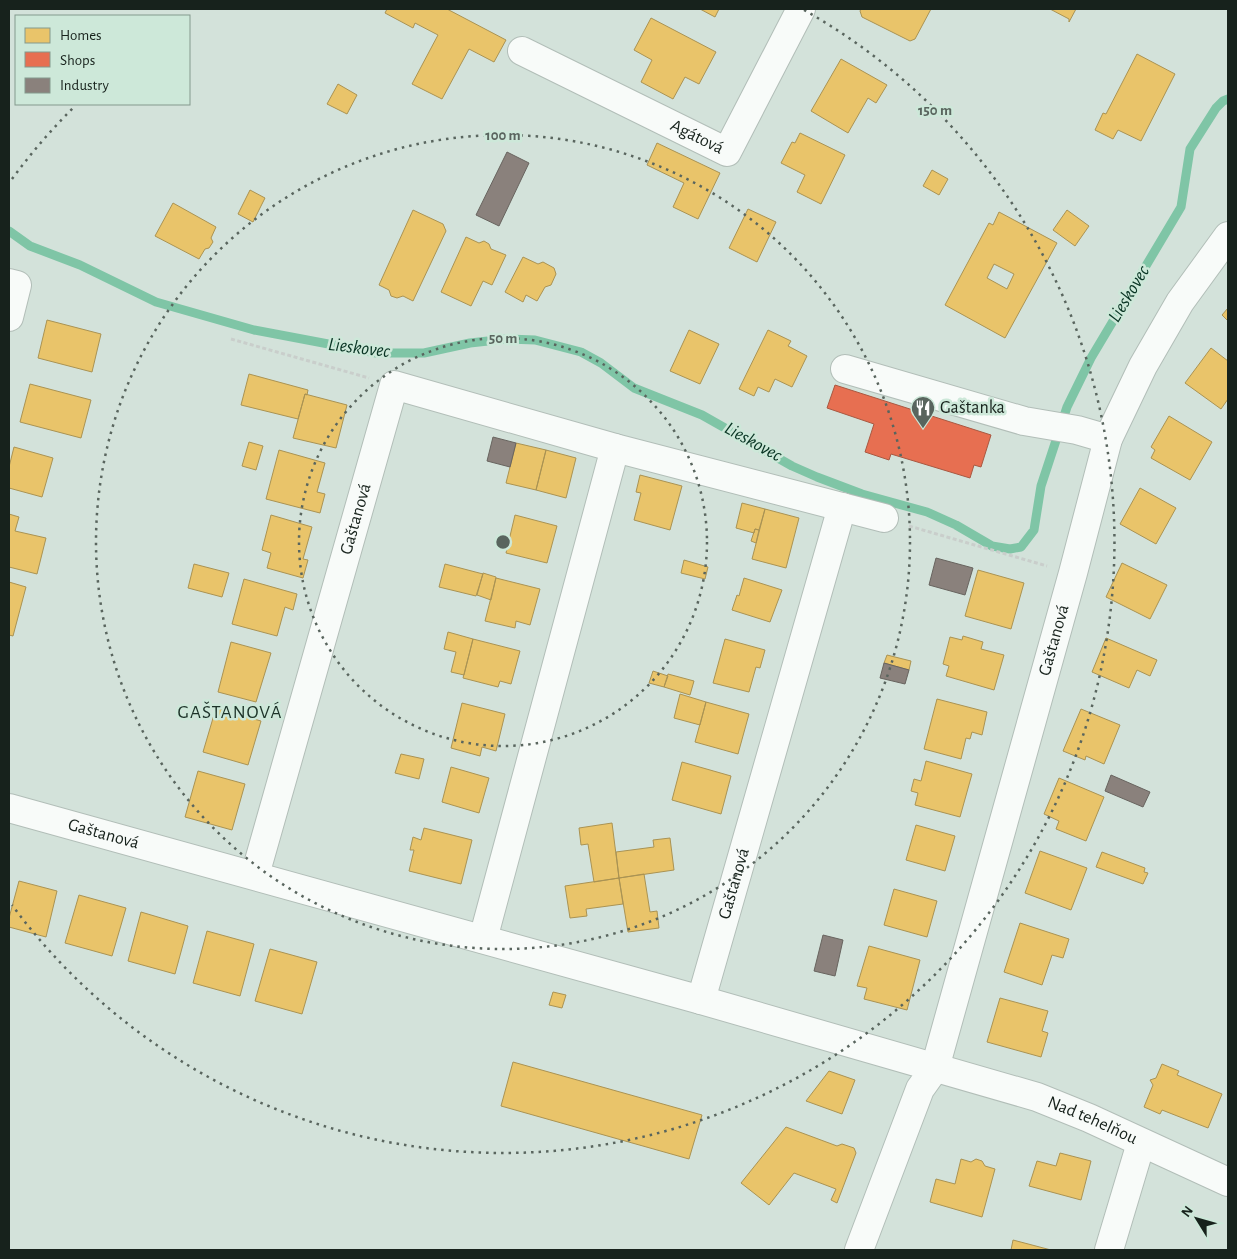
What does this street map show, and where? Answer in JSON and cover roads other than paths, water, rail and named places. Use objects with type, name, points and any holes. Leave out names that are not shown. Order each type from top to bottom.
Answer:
[{"type":"street","name":"Agátová","points":[[522,51],[727,152],[801,9]]},
{"type":"street","name":"Gaštanová","points":[[860,1250],[920,1089],[935,1068],[1073,573],[1108,439],[1143,366],[1180,302],[1228,236]]},
{"type":"street","points":[[9,283],[17,285],[9,317]]},
{"type":"street","points":[[845,369],[1024,420],[1077,430],[1108,439]]},
{"type":"street","name":"Gaštanová","points":[[255,875],[394,385],[615,448]]},
{"type":"street","points":[[483,939],[615,448],[884,518]]},
{"type":"street","name":"Gaštanová","points":[[701,1000],[842,507]]},
{"type":"street","name":"Gaštanová","points":[[9,808],[701,1000],[935,1068]]},
{"type":"street","name":"Nad tehelňou","points":[[935,1068],[1036,1097],[1089,1118],[1140,1143],[1109,1250]]},
{"type":"street","points":[[1140,1143],[1228,1182]]},
{"type":"waterway","name":"Lieskovec","points":[[9,231],[30,246],[80,265],[156,302],[254,330],[376,353],[424,353],[470,343],[506,339],[535,340],[581,352],[601,363],[634,388],[702,415],[792,466],[862,494],[927,512],[956,525],[992,546],[1010,549],[1021,547],[1034,530],[1041,486],[1067,407],[1091,358],[1181,207],[1190,149],[1216,108],[1228,99]]},
{"type":"place","name":"Gaštanka","points":[[923,429]]},
{"type":"district","name":"GAŠTANOVÁ","points":[[230,712]]}]
